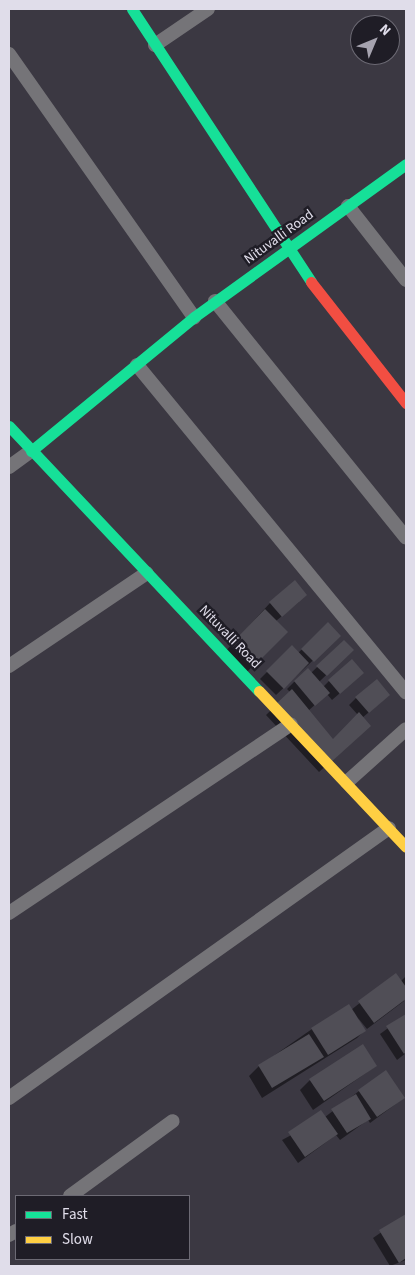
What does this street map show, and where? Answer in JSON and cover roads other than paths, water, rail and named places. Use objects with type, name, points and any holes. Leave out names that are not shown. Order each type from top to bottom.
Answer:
[{"type":"street","points":[[132,9],[291,247],[331,314],[406,403]]},
{"type":"street","points":[[155,45],[208,9]]},
{"type":"street","points":[[9,54],[194,316]]},
{"type":"street","name":"Nituvalli Road","points":[[30,451],[137,365],[194,316],[406,164]]},
{"type":"street","points":[[348,206],[406,280]]},
{"type":"street","points":[[215,301],[406,538]]},
{"type":"street","points":[[137,365],[406,694]]},
{"type":"street","name":"Nituvalli Road","points":[[9,426],[30,451],[347,782],[406,847]]},
{"type":"street","points":[[9,467],[30,451]]},
{"type":"street","points":[[9,666],[147,573]]},
{"type":"street","points":[[9,913],[291,724]]},
{"type":"street","points":[[347,782],[406,729]]},
{"type":"street","points":[[9,1098],[389,828]]},
{"type":"street","points":[[71,1195],[173,1121]]}]
